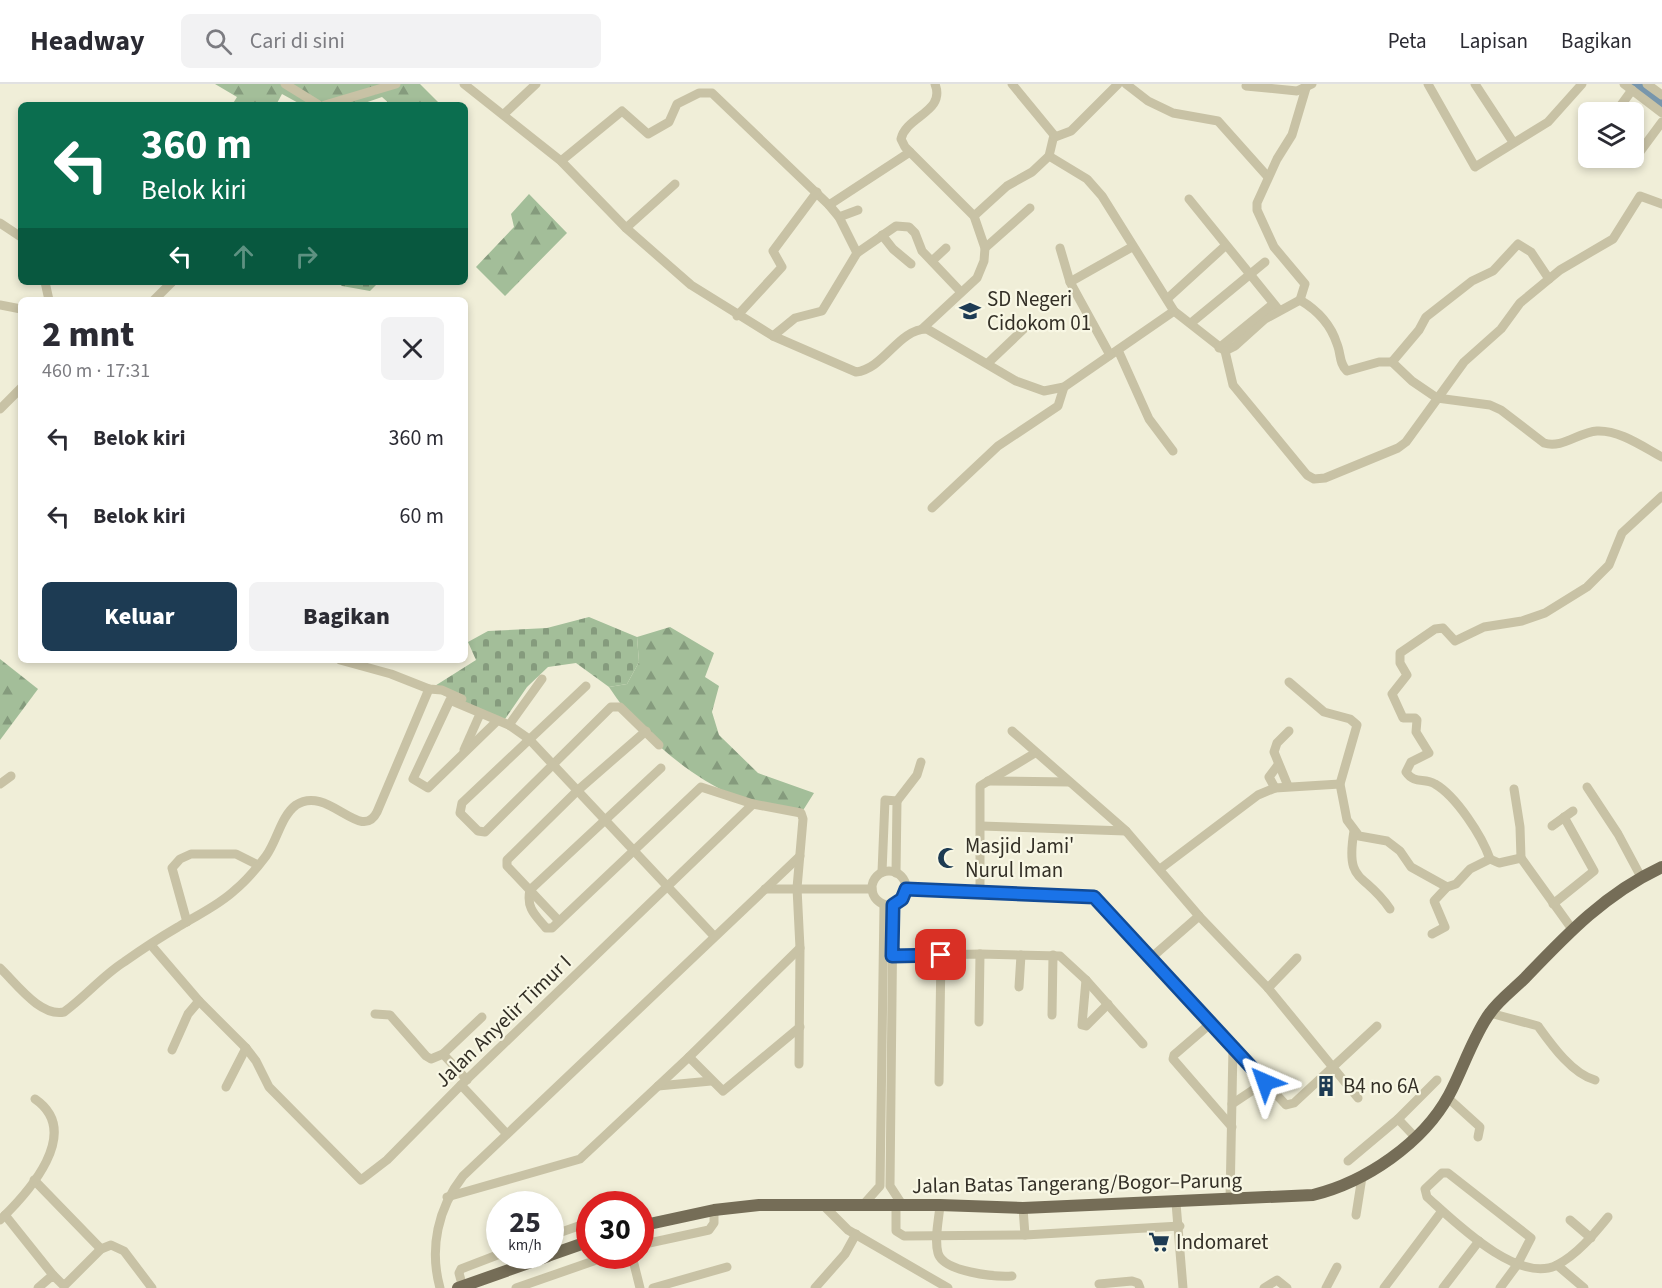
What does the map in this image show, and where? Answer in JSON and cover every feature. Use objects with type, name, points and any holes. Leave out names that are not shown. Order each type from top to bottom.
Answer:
[{"type":"main road","name":"Jalan Batas Tangerang/Bogor–Parung","points":[[654,1223],[714,1210],[759,1205],[939,1204],[1023,1208],[1176,1203],[1313,1195],[1342,1187],[1362,1177],[1415,1137],[1448,1098],[1490,1013],[1572,929],[1609,898],[1641,877],[1662,867]]},
{"type":"main road","points":[[461,1288],[512,1269]]},
{"type":"street","points":[[285,84],[314,102]]},
{"type":"street","points":[[335,102],[396,84]]},
{"type":"street","points":[[464,84],[561,161],[626,228],[691,285],[772,336],[859,372],[876,362],[914,331],[922,329],[931,330],[1016,381],[1039,390],[1049,391],[1064,387],[1174,311]]},
{"type":"street","points":[[504,114],[536,84]]},
{"type":"street","points":[[922,329],[981,271],[985,248],[975,216],[902,143],[902,135],[936,102],[938,94],[935,84]]},
{"type":"street","points":[[1012,84],[1055,138]]},
{"type":"street","points":[[975,216],[1007,186],[1032,172],[1049,156],[1055,138],[1082,123],[1118,84]]},
{"type":"street","points":[[1126,84],[1148,101],[1173,113],[1218,121],[1268,177]]},
{"type":"street","points":[[1428,84],[1475,167],[1548,122],[1582,84]]},
{"type":"street","points":[[1475,84],[1513,142]]},
{"type":"street","points":[[1647,84],[1662,95]]},
{"type":"street","points":[[1246,86],[1291,91],[1309,86]]},
{"type":"street","points":[[1300,300],[1305,284],[1274,247],[1257,210],[1261,192],[1268,177],[1292,135],[1309,86]]},
{"type":"street","points":[[1621,102],[1628,87],[1662,113]]},
{"type":"street","points":[[561,161],[622,111],[648,134],[669,123],[677,104],[705,92],[718,97],[817,192],[839,217],[857,253]]},
{"type":"street","points":[[1644,146],[1662,122]]},
{"type":"street","points":[[829,205],[910,152]]},
{"type":"street","points":[[1049,156],[1096,188],[1174,311],[1222,350],[1233,385],[1307,475],[1314,479],[1325,478],[1398,448],[1412,435],[1473,351],[1501,329],[1520,303],[1534,294],[1549,279],[1613,239],[1640,196],[1662,204]]},
{"type":"street","points":[[626,228],[675,184]]},
{"type":"street","points":[[737,316],[782,267],[773,251],[817,192]]},
{"type":"street","points":[[1189,199],[1276,307]]},
{"type":"street","points":[[985,248],[1030,208]]},
{"type":"street","points":[[839,217],[858,210]]},
{"type":"street","points":[[0,223],[18,235]]},
{"type":"street","points":[[772,336],[795,318],[822,311],[857,253],[896,226],[909,227],[915,233],[919,248],[961,292]]},
{"type":"street","points":[[882,235],[893,249],[911,264]]},
{"type":"street","points":[[1392,363],[1419,330],[1426,317],[1472,281],[1493,271],[1518,244],[1531,252],[1549,279]]},
{"type":"street","points":[[1167,299],[1225,246]]},
{"type":"street","points":[[1070,282],[1132,247]]},
{"type":"street","points":[[932,261],[946,248]]},
{"type":"street","points":[[1060,248],[1070,282],[1114,352],[1149,419],[1173,451]]},
{"type":"street","points":[[1191,323],[1265,262]]},
{"type":"street","points":[[157,297],[169,285]]},
{"type":"street","points":[[1222,350],[1235,346],[1276,307],[1300,300],[1311,307],[1326,323],[1337,344],[1344,369],[1349,370],[1385,361],[1392,363],[1412,381],[1437,398],[1490,405],[1510,417],[1536,439],[1551,446],[1584,434],[1607,432],[1662,457]]},
{"type":"street","points":[[0,305],[18,308]]},
{"type":"street","points":[[988,363],[1030,323]]},
{"type":"street","points":[[932,508],[998,446],[1058,406],[1064,387]]},
{"type":"street","points":[[0,409],[18,391]]},
{"type":"street","points":[[1490,859],[1482,838],[1459,810],[1454,798],[1434,783],[1415,781],[1406,772],[1411,762],[1429,753],[1416,732],[1418,720],[1415,718],[1406,720],[1393,701],[1394,691],[1407,675],[1398,657],[1400,653],[1435,630],[1443,628],[1455,641],[1484,627],[1522,621],[1563,602],[1587,587],[1608,567],[1620,535],[1662,496]]},
{"type":"street","points":[[351,663],[391,674],[429,690],[442,690],[496,715],[503,724]]},
{"type":"street","points":[[542,679],[503,724],[460,757],[428,788],[413,779],[450,700],[503,724],[529,739],[714,936]]},
{"type":"street","points":[[1289,682],[1324,712],[1350,719],[1357,725],[1340,784],[1345,813],[1354,831],[1365,838],[1387,841],[1400,850],[1411,867],[1447,887]]},
{"type":"street","points":[[586,686],[459,807],[460,813],[478,831],[485,832],[615,706],[620,707],[659,745]]},
{"type":"street","points":[[0,968],[45,1010],[57,1013],[71,1007],[122,963],[187,922],[208,912],[236,890],[267,855],[291,809],[302,802],[318,800],[362,822],[375,816],[429,690]]},
{"type":"street","points":[[460,757],[480,714]]},
{"type":"street","points":[[559,921],[507,866],[507,860],[577,791],[646,731]]},
{"type":"street","points":[[1012,731],[1126,831],[1199,916],[1268,988],[1358,1098]]},
{"type":"street","points":[[1288,786],[1278,765],[1274,747],[1289,731]]},
{"type":"street","points":[[980,893],[980,786],[1035,753]]},
{"type":"street","points":[[896,873],[897,801],[917,775],[921,762]]},
{"type":"street","points":[[1275,788],[1269,777],[1278,765]]},
{"type":"street","points":[[661,768],[530,890],[529,907],[550,930],[701,787],[753,804],[798,812],[803,815],[797,888],[800,948],[799,1064]]},
{"type":"street","points":[[0,784],[11,776]]},
{"type":"street","points":[[986,781],[1069,782]]},
{"type":"street","points":[[1160,869],[1237,810],[1275,788],[1340,784]]},
{"type":"street","points":[[1587,786],[1618,834],[1641,877]]},
{"type":"street","points":[[1514,789],[1520,826],[1521,858],[1572,929]]},
{"type":"street","points":[[882,872],[883,803],[885,800],[897,801]]},
{"type":"street","name":"Jalan Anyelir Timur I","points":[[246,1048],[256,1061],[269,1087],[361,1180],[387,1160],[464,1082],[753,804]]},
{"type":"street","points":[[1552,826],[1573,811]]},
{"type":"street","points":[[1553,904],[1594,871],[1563,817]]},
{"type":"street","points":[[981,826],[1126,831]]},
{"type":"street","points":[[1354,831],[1350,857],[1353,871],[1380,894],[1390,909]]},
{"type":"street","points":[[187,922],[172,868],[180,859],[191,854],[210,856],[229,853],[258,865]]},
{"type":"street","points":[[440,1288],[435,1251],[447,1197],[463,1176],[800,856]]},
{"type":"street","points":[[1432,934],[1445,927],[1434,901],[1447,887],[1456,884],[1470,869],[1490,859],[1499,862],[1521,858]]},
{"type":"street","points":[[882,872],[896,873],[901,876],[906,889],[902,899],[888,905],[875,899],[872,889],[874,879],[882,872]]},
{"type":"street","points":[[765,888],[872,889]]},
{"type":"street","points":[[906,889],[1094,897],[1288,1105],[1294,1103],[1377,1026]]},
{"type":"street","points":[[888,905],[892,956],[890,1185],[899,1206],[898,1234],[938,1237],[1024,1235],[1180,1226]]},
{"type":"street","points":[[863,1205],[880,1186],[888,905]]},
{"type":"street","points":[[1152,957],[1199,916]]},
{"type":"street","points":[[151,945],[199,1001],[246,1048],[226,1087]]},
{"type":"street","points":[[447,1197],[580,1159],[689,1057],[800,948]]},
{"type":"street","points":[[892,956],[980,954],[1053,956],[1066,959],[1143,1044]]},
{"type":"street","points":[[979,1022],[980,954]]},
{"type":"street","points":[[939,1082],[941,955]]},
{"type":"street","points":[[1018,987],[1021,955]]},
{"type":"street","points":[[1052,1015],[1053,956]]},
{"type":"street","points":[[1268,988],[1297,958]]},
{"type":"street","points":[[1086,980],[1082,1025],[1086,1026],[1108,1004]]},
{"type":"street","points":[[172,1050],[188,1014],[199,1001]]},
{"type":"street","points":[[1490,1013],[1538,1026],[1549,1042],[1580,1072],[1595,1080]]},
{"type":"street","points":[[375,1014],[390,1015],[431,1059],[442,1054],[482,1017]]},
{"type":"street","points":[[1210,1024],[1173,1057],[1232,1127]]},
{"type":"street","points":[[689,1057],[720,1090],[728,1089],[800,1027]]},
{"type":"street","points":[[1128,1043],[1133,1032]]},
{"type":"street","points":[[1230,1200],[1233,1047]]},
{"type":"street","points":[[442,1054],[506,1133]]},
{"type":"street","points":[[1348,1161],[1398,1119],[1437,1080]]},
{"type":"street","points":[[658,1086],[711,1081]]},
{"type":"street","points":[[1232,1104],[1265,1082]]},
{"type":"street","points":[[1448,1098],[1480,1127],[1478,1137]]},
{"type":"street","points":[[35,1100],[45,1106],[53,1119],[56,1132],[49,1157],[34,1180],[2,1218],[63,1287],[101,1250],[111,1245],[124,1251],[152,1288]]},
{"type":"street","points":[[1398,1119],[1415,1137]]},
{"type":"street","points":[[1500,1288],[1517,1265],[1531,1238],[1446,1172],[1425,1191],[1426,1197],[1479,1240],[1517,1265],[1541,1268],[1557,1265],[1591,1238],[1608,1217]]},
{"type":"street","points":[[1356,1215],[1362,1177]]},
{"type":"street","points":[[34,1180],[101,1250]]},
{"type":"street","points":[[880,1186],[890,1185]]},
{"type":"street","points":[[1176,1203],[1180,1226],[1183,1288]]},
{"type":"street","points":[[822,1204],[856,1234],[948,1288]]},
{"type":"street","points":[[939,1204],[938,1255],[951,1265],[995,1277],[1012,1276]]},
{"type":"street","points":[[1023,1208],[1024,1235]]},
{"type":"street","points":[[654,1242],[709,1230],[714,1223],[714,1210]]},
{"type":"street","points":[[1384,1288],[1442,1211]]},
{"type":"street","points":[[1570,1220],[1591,1238]]},
{"type":"street","points":[[815,1288],[845,1254],[856,1234]]},
{"type":"street","points":[[1443,1288],[1479,1240]]},
{"type":"street","points":[[461,1288],[459,1273],[461,1269],[486,1259]]},
{"type":"street","points":[[1557,1265],[1584,1288]]},
{"type":"street","points":[[516,1288],[576,1267]]},
{"type":"street","points":[[653,1288],[687,1284],[727,1267]]},
{"type":"street","points":[[1337,1267],[1328,1285],[1339,1288]]},
{"type":"street","points":[[635,1269],[640,1288]]},
{"type":"street","points":[[38,1288],[53,1275]]},
{"type":"street","points":[[1264,1288],[1277,1280],[1287,1288]]},
{"type":"street","points":[[1099,1284],[1136,1282],[1140,1288]]},
{"type":"green space","points":[[215,84],[420,84],[438,102],[388,102],[382,97],[368,102],[297,102],[282,94],[278,102],[234,102],[237,97]]},
{"type":"green space","points":[[529,194],[567,233],[505,296],[476,267],[514,227],[511,214]]},
{"type":"green space","points":[[341,285],[376,285],[370,291]]},
{"type":"green space","points":[[589,617],[637,637],[639,662],[627,684],[609,687],[576,663],[548,667],[527,687],[503,722],[430,689],[476,660],[468,642],[488,631],[547,628]]},
{"type":"green space","points":[[670,627],[714,653],[705,677],[719,686],[712,712],[719,735],[758,773],[814,793],[802,812],[751,802],[716,787],[680,764],[649,736],[621,704],[609,687],[627,684],[639,662],[637,637]]},
{"type":"green space","points":[[0,659],[38,689],[0,740]]},
{"type":"waterway","points":[[1636,84],[1662,104]]},
{"type":"place","name":"SD Negeri Cidokom 01","points":[[970,311]]},
{"type":"place","name":"Masjid Jami' Nurul Iman","points":[[948,858]]},
{"type":"place","name":"B4 no 6A","points":[[1326,1086]]},
{"type":"place","name":"Indomaret","points":[[1159,1242]]},
{"type":"route","points":[[941,955],[892,956],[893,905],[902,899],[906,889],[1094,897],[1102,902],[1210,1024],[1265,1082]]}]
